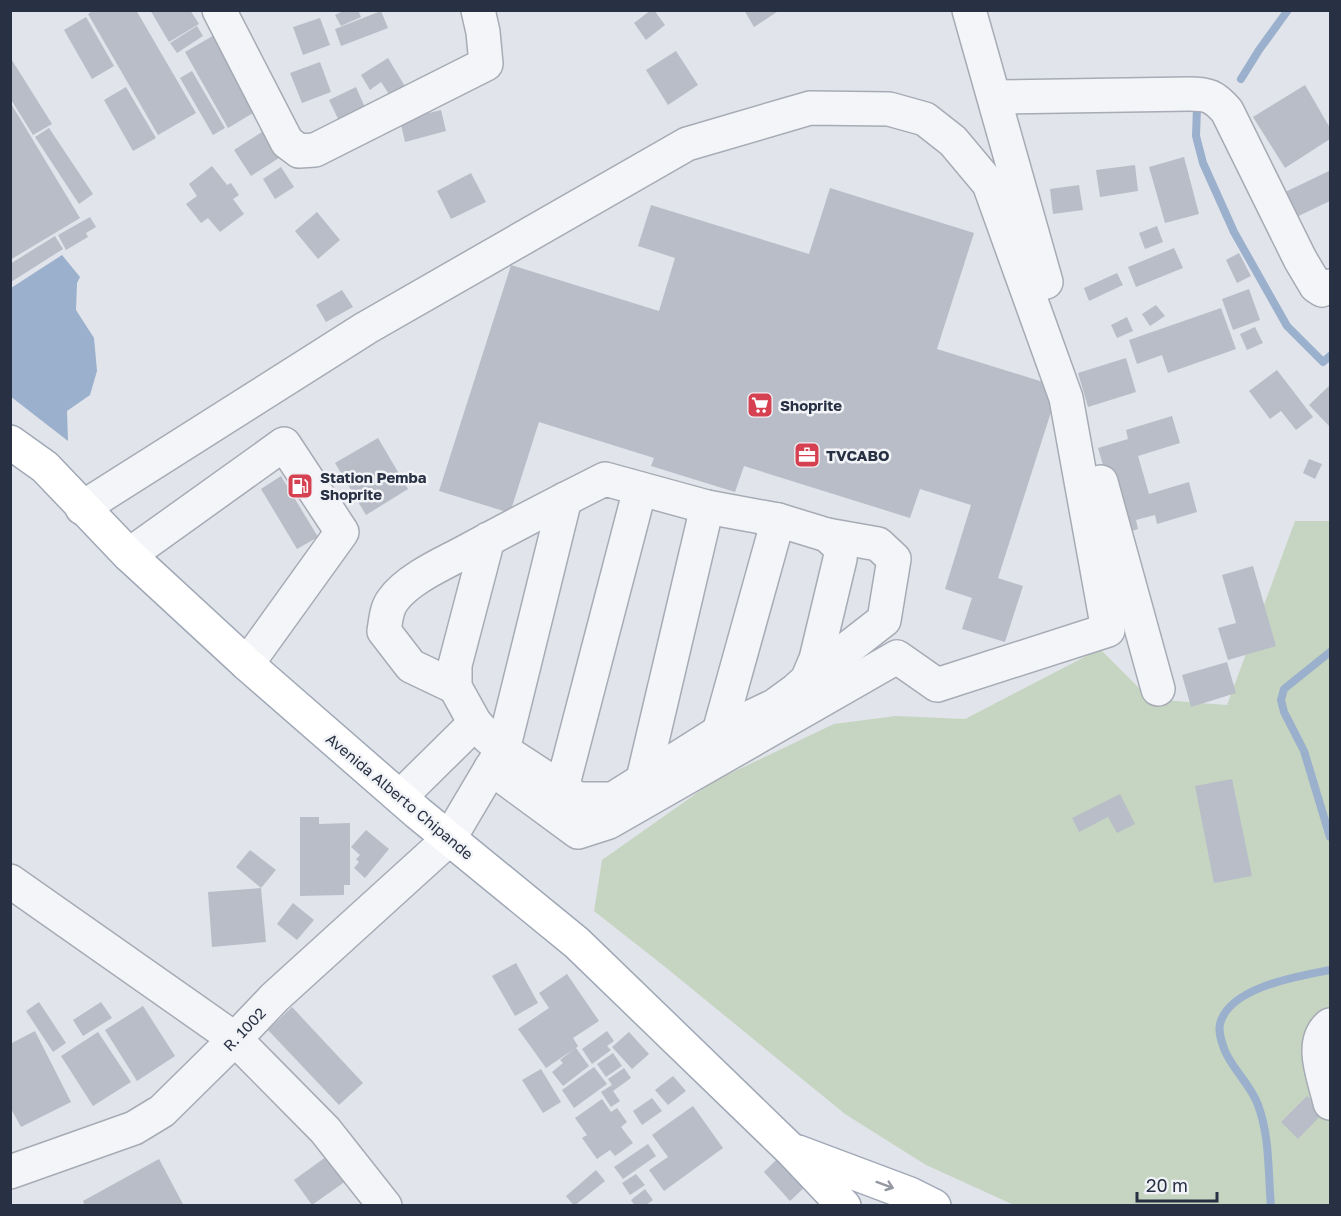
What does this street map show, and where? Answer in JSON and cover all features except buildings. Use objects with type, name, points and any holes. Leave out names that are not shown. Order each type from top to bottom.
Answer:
[{"type":"main road","name":"Avenida Alberto Chipande","points":[[10,442],[45,467],[129,555],[247,664],[400,798],[577,943],[791,1149]]},
{"type":"main road","points":[[791,1149],[844,1206]]},
{"type":"main road","points":[[791,1149],[870,1206]]},
{"type":"main road","points":[[791,1149],[910,1194],[934,1206]]},
{"type":"street","points":[[219,10],[287,142],[299,151],[315,150],[486,64],[478,10]]},
{"type":"street","points":[[969,10],[1158,689]]},
{"type":"street","points":[[995,97],[1203,94],[1216,98],[1227,111],[1299,259],[1316,286],[1322,290],[1330,286]]},
{"type":"street","points":[[82,508],[366,328],[687,144],[810,108],[889,109],[925,119],[953,141],[989,184],[1066,398],[1108,630],[937,685],[897,657],[609,822],[578,832],[497,759],[455,687],[455,665],[488,539]]},
{"type":"street","points":[[129,555],[284,444],[342,531],[247,664]]},
{"type":"street","points":[[455,687],[411,666],[384,631],[387,611],[393,598],[419,577],[605,479],[708,507],[778,520],[827,535],[878,544],[894,560],[884,620],[774,706],[719,732],[612,799],[578,799],[562,788],[497,759]]},
{"type":"street","points":[[562,788],[640,489]]},
{"type":"street","name":"R. 1002","points":[[10,1172],[134,1128],[162,1111],[235,1040],[275,997],[449,839],[497,759],[565,499]]},
{"type":"street","points":[[643,779],[708,507]]},
{"type":"street","points":[[719,732],[778,520]]},
{"type":"street","points":[[807,680],[816,659],[840,559],[841,548],[827,535]]},
{"type":"street","points":[[400,798],[475,723]]},
{"type":"street","points":[[10,881],[235,1040],[324,1130],[385,1206]]},
{"type":"street","points":[[1330,1025],[1325,1029],[1318,1051],[1330,1103]]},
{"type":"green space","points":[[1295,521],[1330,521],[1330,1205],[1014,1205],[926,1165],[845,1114],[594,911],[602,860],[714,781],[834,724],[896,716],[965,719],[1100,649],[1150,699],[1227,705]]},
{"type":"water","points":[[62,255],[80,277],[77,283],[76,310],[94,338],[97,371],[90,395],[67,411],[68,441],[10,396],[11,288]]},
{"type":"waterway","points":[[1241,79],[1288,10]]},
{"type":"waterway","points":[[1197,107],[1196,136],[1203,163],[1234,232],[1287,326],[1323,362],[1330,356]]},
{"type":"waterway","points":[[1330,652],[1284,689],[1281,700],[1284,712],[1304,751],[1330,837]]},
{"type":"waterway","points":[[1271,1206],[1267,1142],[1262,1117],[1255,1098],[1225,1051],[1220,1034],[1220,1024],[1226,1011],[1251,992],[1284,980],[1330,970]]},
{"type":"place","name":"Shoprite","points":[[760,405]]},
{"type":"place","name":"TVCABO","points":[[807,455]]},
{"type":"place","name":"Station Pemba Shoprite","points":[[300,486]]}]
